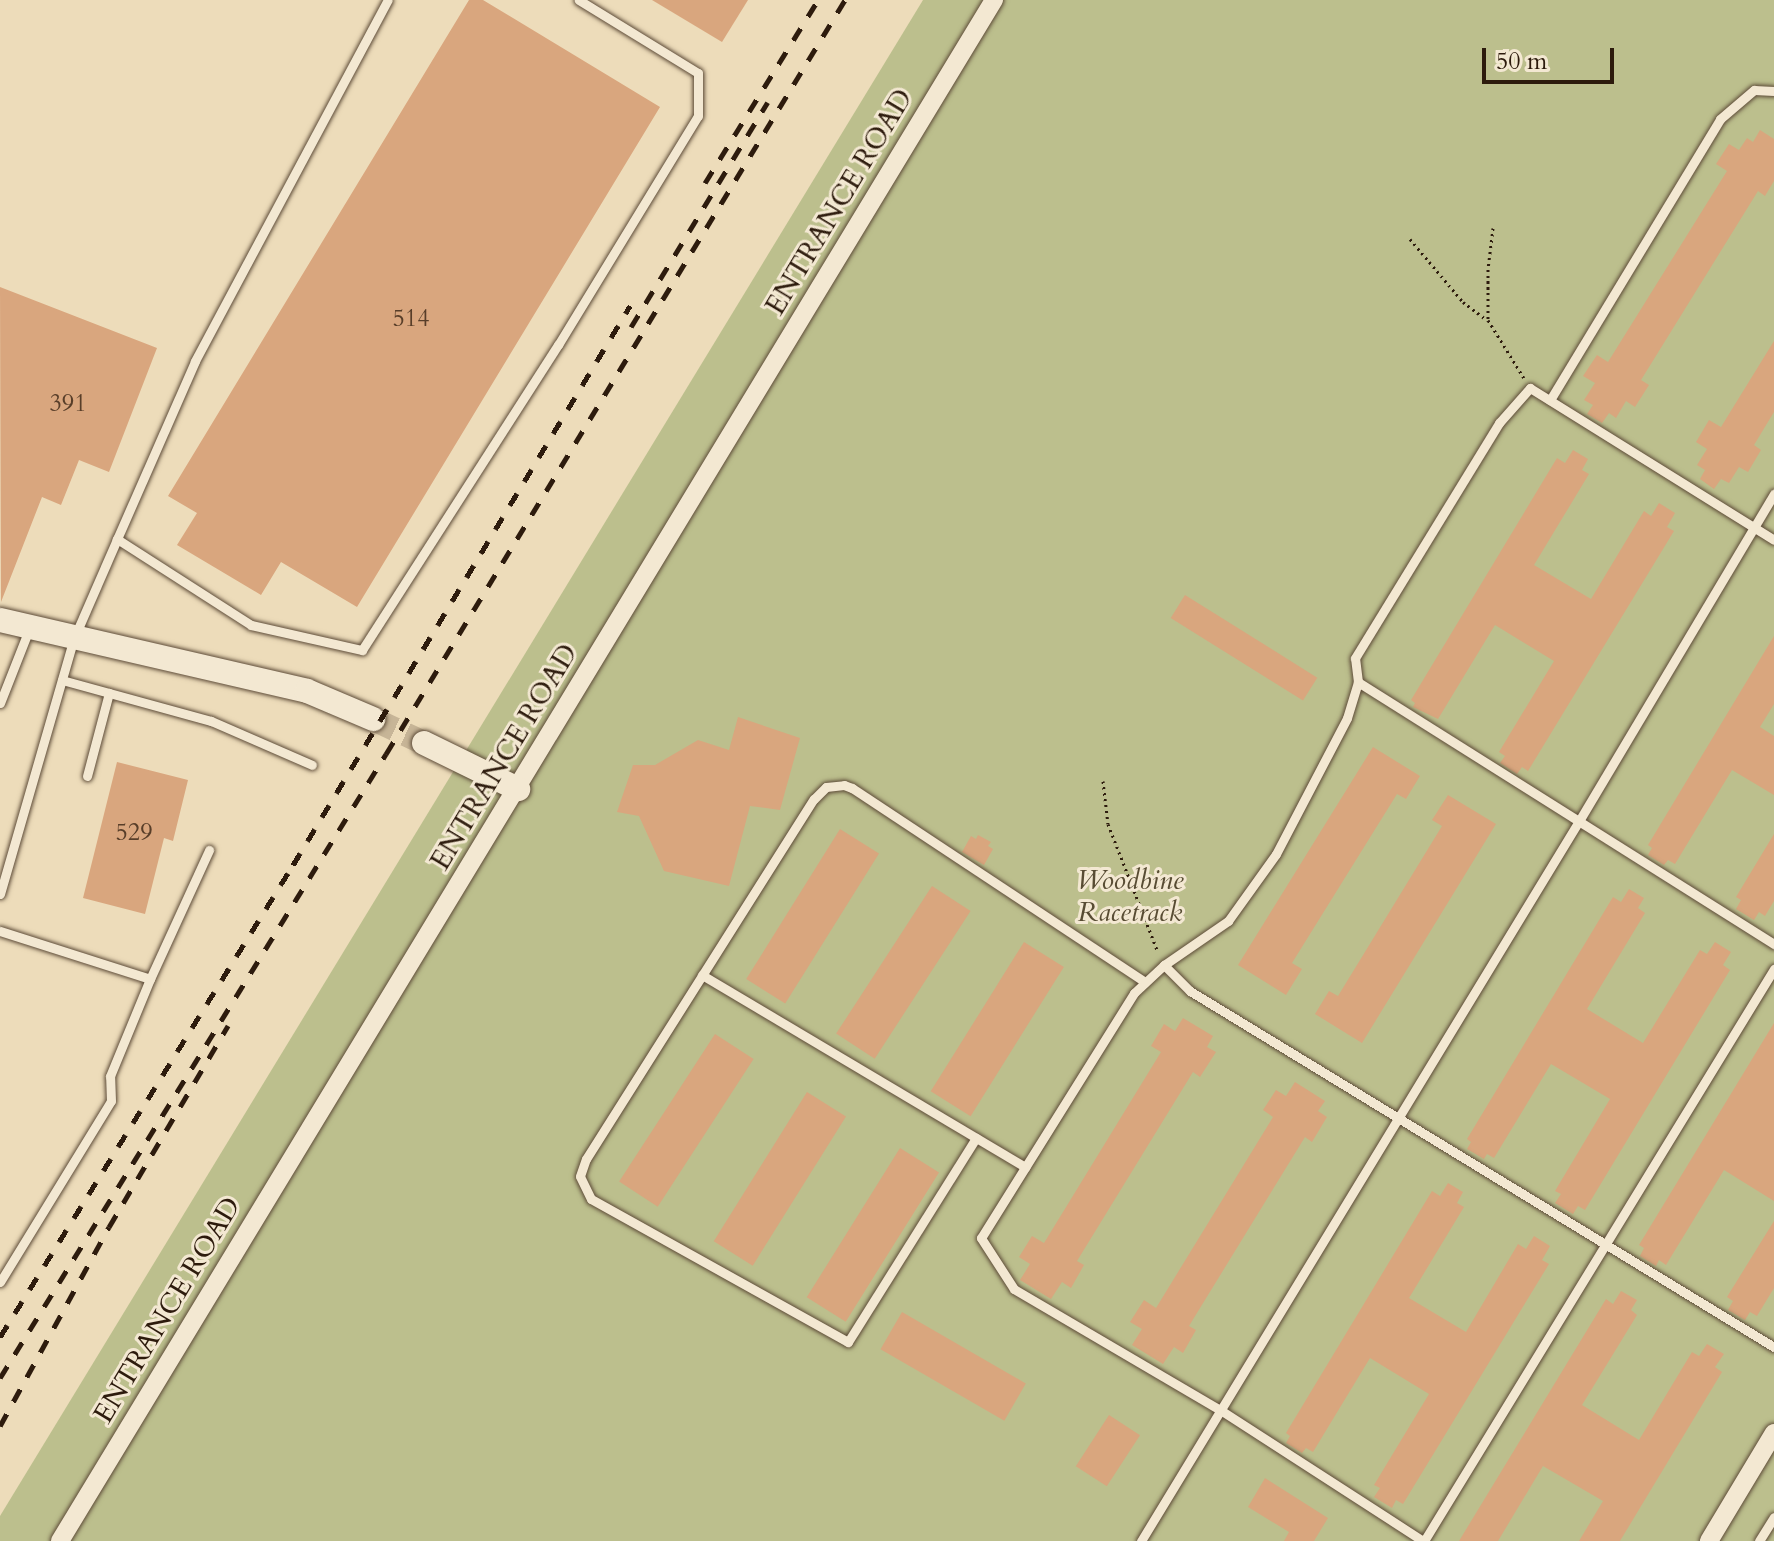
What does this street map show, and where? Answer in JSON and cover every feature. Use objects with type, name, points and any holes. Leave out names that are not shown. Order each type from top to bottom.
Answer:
[{"type":"street","name":"ENTRANCE ROAD","points":[[60,1541],[994,0]]},
{"type":"street","points":[[0,620],[307,691],[373,719]]},
{"type":"street","points":[[424,743],[518,789]]},
{"type":"street","points":[[1709,1541],[1774,1433]]},
{"type":"lane","points":[[0,894],[74,638],[195,361],[388,0]]},
{"type":"lane","points":[[117,539],[251,625],[362,650],[550,359],[698,116],[698,73],[579,0]]},
{"type":"lane","points":[[1550,400],[1720,119],[1754,90],[1774,91]]},
{"type":"lane","points":[[1774,540],[1530,388],[1499,423],[1355,658],[1358,682],[1347,718],[1276,854],[1228,921],[1164,965],[1134,993],[981,1238],[996,1267],[1014,1289],[1222,1411],[1424,1541],[1774,969]]},
{"type":"lane","points":[[1141,1541],[1774,494]]},
{"type":"lane","points":[[0,703],[30,627]]},
{"type":"lane","points":[[62,680],[211,721],[312,765]]},
{"type":"lane","points":[[1358,682],[1774,944]]},
{"type":"lane","points":[[87,776],[109,693]]},
{"type":"lane","points":[[976,1138],[848,1342],[599,1204],[585,1193],[581,1167],[819,792],[844,785],[1145,982]]},
{"type":"lane","points":[[0,1282],[111,1101],[110,1076],[209,850]]},
{"type":"lane","points":[[0,931],[150,979]]},
{"type":"lane","points":[[1164,965],[1190,991],[1774,1347]]},
{"type":"lane","points":[[702,975],[1025,1167]]},
{"type":"lane","points":[[1759,1541],[1774,1517]]},
{"type":"path","points":[[1488,320],[1488,269],[1493,228]]},
{"type":"path","points":[[1410,239],[1463,302],[1488,320],[1530,388]]},
{"type":"path","points":[[1103,781],[1108,824],[1164,965]]},
{"type":"green space","name":"Woodbine Racetrack","points":[[923,0],[1774,0],[1774,1541],[0,1541],[0,1516]]},
{"type":"building","points":[[469,0],[483,0],[660,107],[357,607],[281,562],[261,595],[177,545],[197,513],[168,496]]},
{"type":"building","points":[[652,0],[748,0],[722,42]]},
{"type":"building","points":[[1760,130],[1774,139],[1774,181],[1765,196],[1758,191],[1641,380],[1649,385],[1635,407],[1626,401],[1616,418],[1609,413],[1602,423],[1587,414],[1593,405],[1584,400],[1595,383],[1583,376],[1597,355],[1608,362],[1727,171],[1716,164],[1729,144],[1739,150],[1747,138],[1753,142]]},
{"type":"building","points":[[0,287],[157,348],[109,472],[79,460],[61,505],[42,497],[1,602]]},
{"type":"building","points":[[1774,341],[1774,412],[1754,445],[1761,450],[1748,472],[1739,467],[1729,483],[1721,479],[1714,489],[1700,479],[1705,470],[1697,465],[1707,449],[1696,442],[1709,420],[1721,427]]},
{"type":"building","points":[[1573,450],[1588,459],[1582,470],[1589,474],[1534,565],[1591,599],[1644,511],[1651,516],[1659,503],[1675,513],[1667,527],[1674,531],[1528,771],[1522,767],[1517,774],[1500,763],[1505,756],[1499,752],[1554,661],[1495,625],[1438,719],[1413,707],[1415,703],[1411,700],[1557,458],[1565,463]]},
{"type":"building","points":[[1185,595],[1317,678],[1303,701],[1171,618]]},
{"type":"building","points":[[1774,636],[1774,704],[1760,727],[1774,736],[1774,795],[1732,770],[1675,864],[1668,860],[1664,865],[1648,855],[1652,848],[1648,845]]},
{"type":"building","points":[[738,717],[800,738],[780,810],[750,806],[729,886],[664,871],[639,816],[617,812],[633,765],[655,765],[698,740],[729,750]]},
{"type":"building","points":[[1373,747],[1420,776],[1406,799],[1397,794],[1292,963],[1302,969],[1286,995],[1238,965]]},
{"type":"building","points":[[117,762],[188,780],[173,841],[164,838],[145,914],[83,898]]},
{"type":"building","points":[[1448,795],[1496,824],[1362,1043],[1315,1014],[1329,991],[1338,996],[1442,826],[1432,820]]},
{"type":"building","points":[[840,829],[879,853],[785,1003],[746,979]]},
{"type":"building","points":[[1774,834],[1774,901],[1765,916],[1759,912],[1754,920],[1736,909],[1741,900],[1736,897]]},
{"type":"building","points":[[978,835],[991,842],[988,846],[993,849],[984,865],[962,852],[971,836],[976,839]]},
{"type":"building","points":[[932,886],[971,911],[875,1059],[836,1034]]},
{"type":"building","points":[[1629,889],[1644,898],[1638,908],[1645,913],[1587,1009],[1643,1043],[1700,950],[1707,954],[1715,942],[1731,952],[1723,965],[1730,970],[1585,1210],[1578,1206],[1573,1214],[1555,1203],[1561,1194],[1555,1191],[1610,1099],[1551,1064],[1494,1158],[1487,1154],[1484,1159],[1467,1149],[1471,1142],[1467,1139],[1613,897],[1621,902]]},
{"type":"building","points":[[1024,942],[1064,967],[971,1116],[931,1091]]},
{"type":"building","points":[[1183,1018],[1213,1036],[1207,1047],[1216,1052],[1200,1077],[1193,1072],[1077,1261],[1084,1265],[1071,1288],[1062,1282],[1051,1299],[1020,1280],[1030,1264],[1019,1257],[1032,1236],[1044,1243],[1161,1052],[1151,1046],[1164,1024],[1175,1031]]},
{"type":"building","points":[[1774,1023],[1774,1201],[1724,1170],[1666,1265],[1659,1260],[1656,1266],[1640,1256],[1644,1248],[1639,1245]]},
{"type":"building","points":[[715,1034],[754,1059],[658,1207],[619,1182]]},
{"type":"building","points":[[1295,1082],[1325,1101],[1318,1111],[1327,1117],[1312,1142],[1305,1137],[1189,1326],[1196,1330],[1183,1353],[1174,1347],[1163,1364],[1132,1345],[1142,1329],[1130,1322],[1144,1300],[1156,1308],[1273,1117],[1263,1110],[1276,1090],[1286,1096]]},
{"type":"building","points":[[807,1092],[846,1116],[753,1266],[714,1241]]},
{"type":"building","points":[[900,1148],[939,1172],[846,1322],[807,1297]]},
{"type":"building","points":[[1448,1183],[1463,1192],[1457,1203],[1464,1207],[1409,1298],[1466,1332],[1518,1244],[1526,1249],[1534,1236],[1550,1246],[1542,1260],[1549,1264],[1403,1504],[1396,1500],[1392,1508],[1374,1497],[1380,1488],[1374,1485],[1429,1394],[1370,1358],[1313,1452],[1306,1448],[1302,1453],[1286,1443],[1290,1436],[1286,1433],[1432,1191],[1440,1196]]},
{"type":"building","points":[[1774,1221],[1774,1288],[1757,1316],[1750,1312],[1745,1320],[1728,1310],[1733,1301],[1727,1297]]},
{"type":"building","points":[[1621,1291],[1637,1300],[1631,1310],[1637,1315],[1582,1405],[1639,1440],[1692,1352],[1699,1356],[1707,1344],[1724,1354],[1715,1367],[1722,1372],[1620,1541],[1579,1541],[1603,1501],[1543,1466],[1498,1541],[1459,1541],[1606,1299],[1613,1304]]},
{"type":"building","points":[[902,1312],[1026,1384],[1004,1421],[880,1349]]},
{"type":"building","points":[[1109,1415],[1140,1435],[1107,1486],[1076,1466]]},
{"type":"building","points":[[1265,1478],[1328,1518],[1314,1541],[1284,1541],[1289,1532],[1248,1507]]},
{"type":"tunnel","points":[[373,719],[424,743]]},
{"type":"railway","points":[[705,183],[818,0]]},
{"type":"railway","points":[[0,1378],[386,754],[845,0]]},
{"type":"railway","points":[[631,327],[768,102]]},
{"type":"railway","points":[[0,1337],[293,865],[630,306]]},
{"type":"railway","points":[[0,1426],[109,1227],[228,1026]]}]
